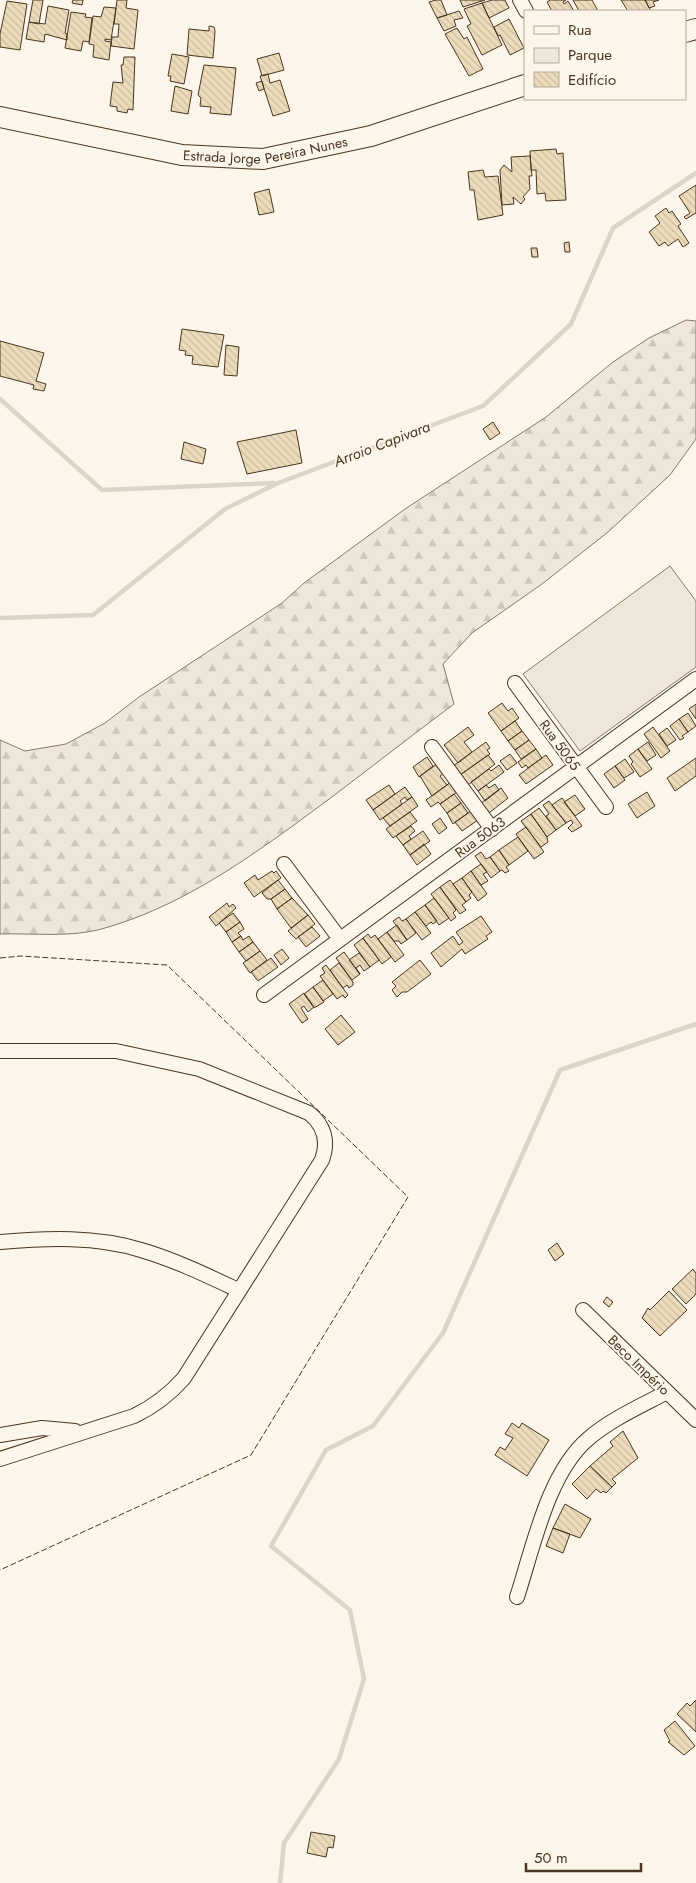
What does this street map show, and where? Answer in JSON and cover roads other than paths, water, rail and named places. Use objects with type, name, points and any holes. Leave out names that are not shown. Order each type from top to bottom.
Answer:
[{"type":"street","name":"Estrada Jorge Pereira Nunes","points":[[0,117],[182,155],[263,158],[372,136],[524,85]]},
{"type":"street","name":"Rua 5063","points":[[264,995],[696,679]]},
{"type":"street","name":"Rua 5065","points":[[515,683],[606,807]]},
{"type":"street","points":[[432,747],[492,829]]},
{"type":"street","points":[[284,864],[340,939]]},
{"type":"street","points":[[0,1051],[116,1052],[199,1069],[300,1108],[317,1119],[326,1141],[322,1160],[184,1378],[169,1395],[154,1406],[134,1416],[0,1459]]},
{"type":"street","points":[[0,1242],[45,1239],[107,1243],[141,1250],[182,1264],[238,1290]]},
{"type":"street","name":"Beco Império","points":[[583,1310],[696,1420]]},
{"type":"street","points":[[517,1597],[548,1505],[567,1462],[588,1439],[667,1392]]},
{"type":"street","points":[[0,1436],[42,1428],[80,1432]]},
{"type":"waterway","name":"Arroio Capivara","points":[[0,618],[93,615],[225,509],[278,483],[483,406],[571,324],[613,228],[696,173]]},
{"type":"waterway","points":[[0,399],[102,490],[274,483]]},
{"type":"waterway","points":[[280,1883],[284,1843],[339,1759],[364,1679],[350,1610],[271,1546],[326,1450],[373,1426],[443,1333],[560,1070],[696,1024]]}]
